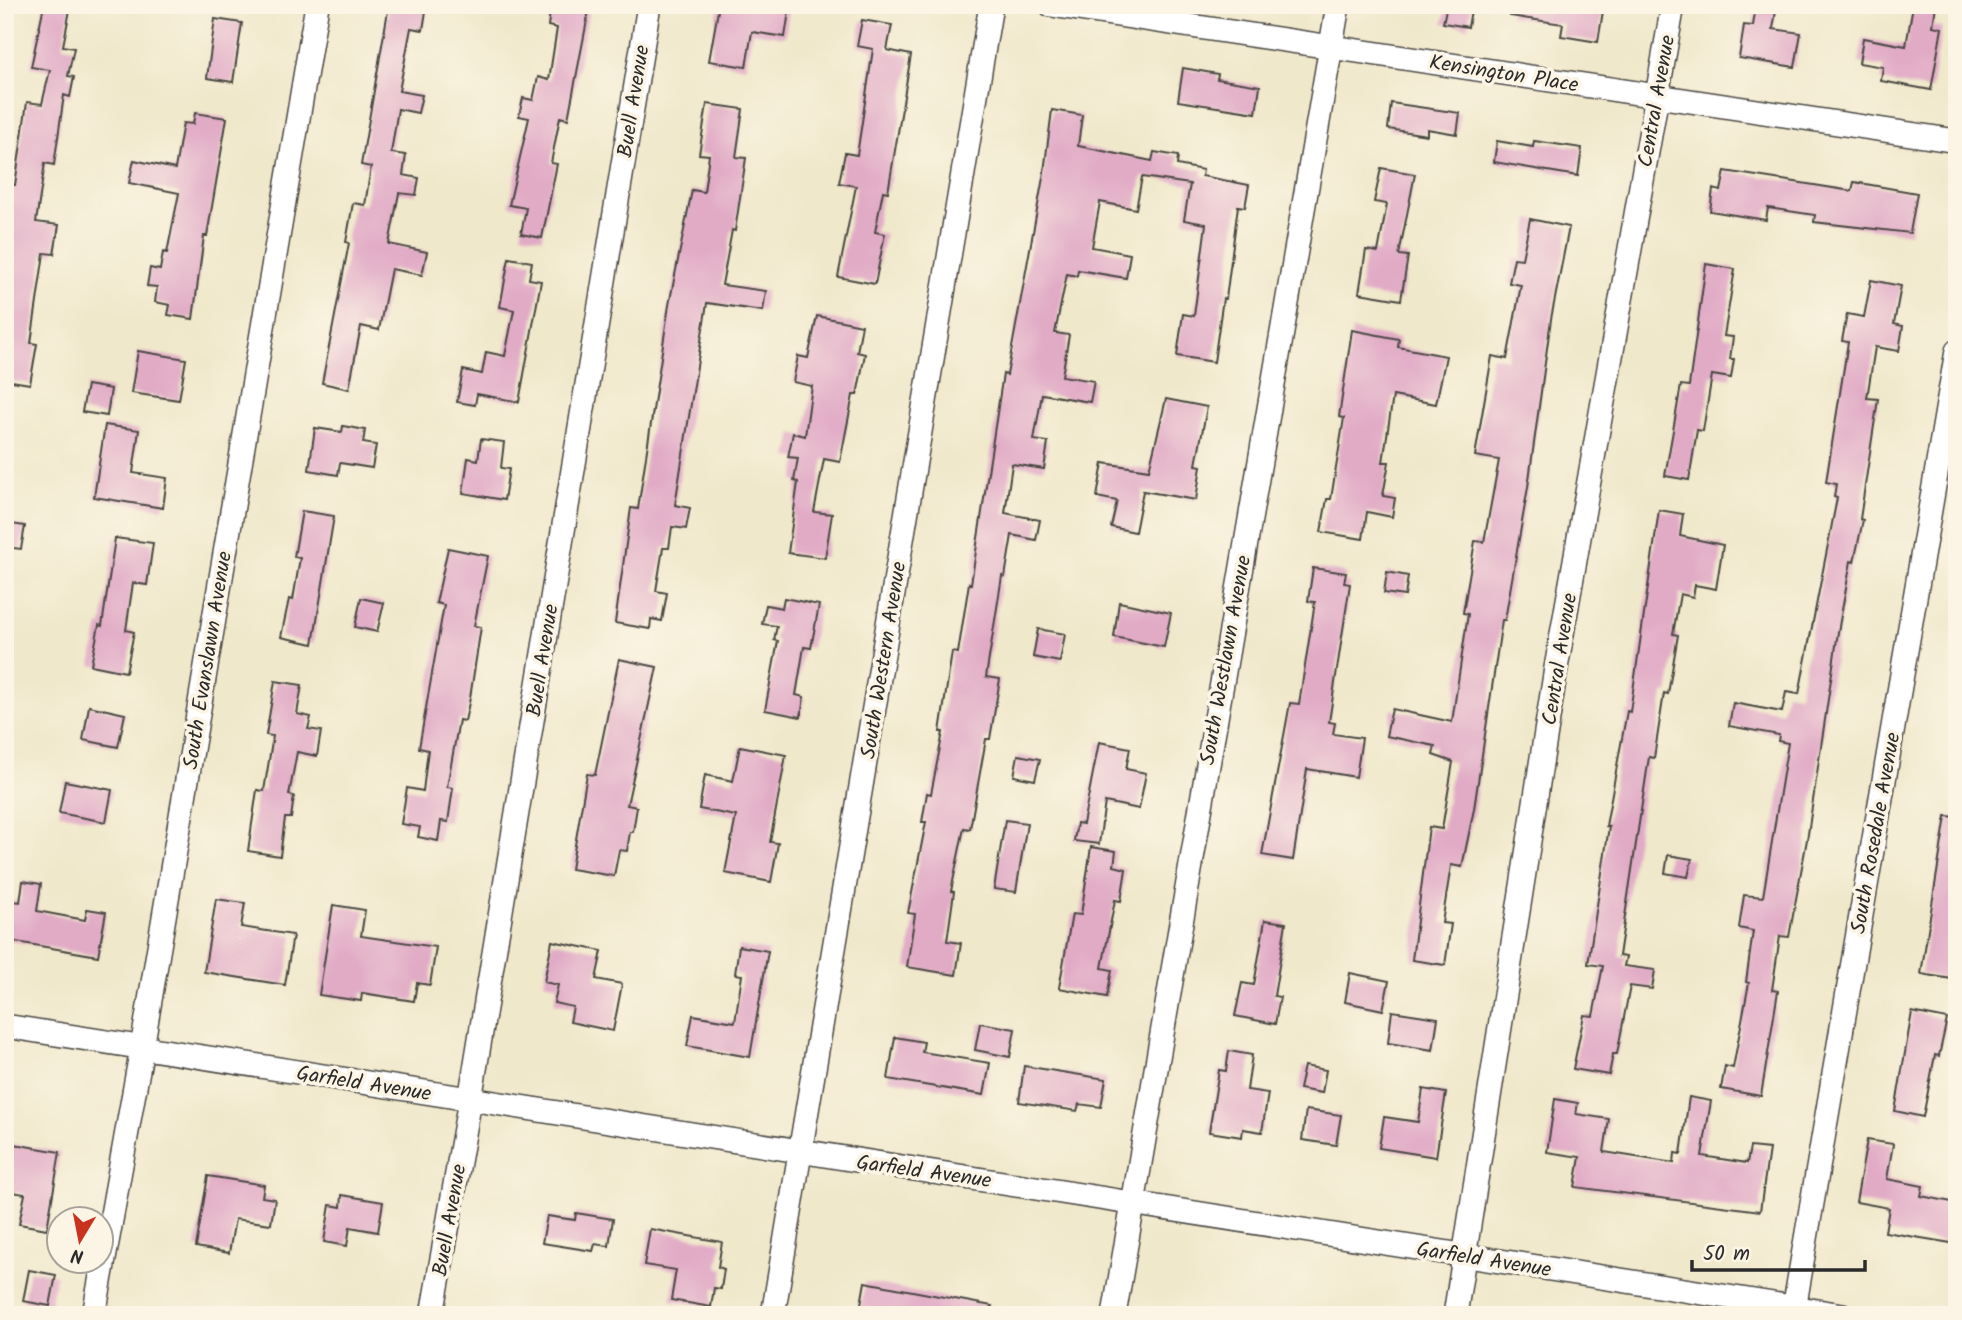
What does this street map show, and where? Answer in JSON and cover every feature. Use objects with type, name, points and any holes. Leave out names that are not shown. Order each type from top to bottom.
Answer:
[{"type":"street","name":"South Evanslawn Avenue","points":[[94,1315],[142,1048],[317,5]]},
{"type":"street","name":"Buell Avenue","points":[[432,1315],[470,1100],[649,5]]},
{"type":"street","name":"South Western Avenue","points":[[773,1315],[991,5]]},
{"type":"street","name":"Kensington Place","points":[[1051,5],[1146,22],[1331,47],[1957,141]]},
{"type":"street","name":"South Westlawn Avenue","points":[[1114,1315],[1338,5]]},
{"type":"street","name":"Central Avenue","points":[[1455,1315],[1556,668],[1673,5]]},
{"type":"street","name":"South Rosedale Avenue","points":[[1794,1311],[1957,351]]},
{"type":"street","name":"Garfield Avenue","points":[[5,1026],[1132,1202],[1794,1311],[1843,1315]]},
{"type":"building","points":[[44,5],[71,5],[63,46],[74,48],[68,76],[74,77],[70,97],[64,95],[54,165],[45,163],[36,222],[59,225],[54,254],[44,253],[31,343],[37,344],[30,384],[5,380],[5,351],[13,316],[5,315],[5,214],[10,185],[15,185],[27,102],[42,104],[50,70],[31,67]]},
{"type":"building","points":[[389,5],[427,5],[423,30],[411,28],[399,91],[422,95],[418,113],[398,109],[391,153],[406,155],[403,175],[419,178],[416,195],[399,193],[389,244],[427,252],[422,275],[391,269],[379,330],[361,326],[349,389],[322,383],[349,243],[346,242],[353,203],[365,205],[371,167],[361,165]]},
{"type":"building","points":[[551,5],[590,5],[568,119],[560,117],[551,163],[557,164],[542,238],[521,234],[526,208],[509,205],[529,118],[519,116],[523,98],[533,100],[538,77],[549,80],[557,28],[548,26]]},
{"type":"building","points":[[719,5],[790,5],[785,37],[752,32],[746,67],[709,61]]},
{"type":"building","points":[[1447,5],[1472,5],[1468,27],[1443,23]]},
{"type":"building","points":[[1511,5],[1604,5],[1598,42],[1561,36],[1563,24],[1510,16]]},
{"type":"building","points":[[1756,5],[1777,5],[1773,29],[1801,33],[1795,67],[1739,58],[1744,25],[1753,26]]},
{"type":"building","points":[[1913,5],[1936,5],[1933,26],[1942,28],[1931,90],[1881,81],[1883,67],[1859,63],[1863,38],[1906,46]]},
{"type":"building","points":[[215,19],[242,23],[233,82],[207,78]]},
{"type":"building","points":[[862,20],[892,25],[887,50],[911,55],[888,192],[883,191],[875,232],[885,234],[875,284],[838,277],[856,186],[839,183],[845,153],[857,155],[873,49],[857,46]]},
{"type":"building","points":[[1183,68],[1218,74],[1217,79],[1260,86],[1256,113],[1178,101]]},
{"type":"building","points":[[1391,103],[1460,113],[1457,134],[1427,129],[1427,135],[1388,129]]},
{"type":"building","points":[[707,104],[743,109],[736,157],[746,158],[735,231],[732,230],[722,285],[766,291],[763,311],[707,303],[675,505],[690,508],[686,529],[672,527],[669,548],[663,548],[656,591],[667,593],[662,621],[651,619],[650,629],[615,623],[631,508],[638,509],[669,305],[692,190],[704,192],[709,155],[699,154]]},
{"type":"building","points":[[1052,110],[1082,115],[1078,146],[1152,161],[1154,152],[1178,156],[1177,165],[1203,170],[1202,176],[1249,185],[1245,207],[1238,206],[1226,299],[1223,298],[1214,362],[1177,356],[1183,314],[1194,316],[1206,224],[1184,220],[1190,184],[1142,177],[1136,209],[1100,202],[1092,247],[1130,254],[1126,278],[1078,270],[1077,276],[1067,274],[1055,333],[1069,335],[1062,376],[1094,381],[1090,402],[1042,394],[1034,440],[1048,442],[1044,469],[1012,464],[1005,513],[1040,520],[1036,540],[1012,535],[1005,577],[1002,576],[986,677],[1000,679],[970,829],[964,828],[951,891],[954,892],[947,941],[961,943],[956,975],[907,967],[915,914],[908,913],[926,822],[922,822],[927,793],[931,794],[943,732],[940,732],[952,652],[958,653],[969,583],[971,584],[1003,374],[1007,375],[1044,172]]},
{"type":"building","points":[[195,113],[227,118],[207,236],[204,236],[193,319],[168,315],[170,305],[155,302],[157,287],[147,286],[150,268],[160,270],[163,252],[167,253],[179,193],[129,183],[134,160],[175,169],[183,123],[193,124]]},
{"type":"building","points":[[1497,141],[1533,147],[1534,141],[1582,148],[1578,176],[1494,162]]},
{"type":"building","points":[[1381,168],[1415,174],[1399,255],[1408,256],[1401,300],[1359,293],[1366,250],[1378,252],[1387,204],[1374,202]]},
{"type":"building","points":[[1725,171],[1852,191],[1854,182],[1917,193],[1910,233],[1814,222],[1815,215],[1768,208],[1766,220],[1710,211],[1713,189],[1721,191]]},
{"type":"building","points":[[1530,219],[1569,227],[1551,319],[1528,487],[1505,620],[1502,620],[1474,809],[1462,867],[1451,865],[1442,923],[1451,924],[1445,965],[1412,960],[1429,827],[1442,829],[1453,762],[1433,755],[1435,746],[1386,736],[1392,709],[1452,722],[1468,614],[1463,613],[1475,541],[1484,542],[1499,460],[1475,456],[1492,356],[1507,359],[1521,285],[1509,283],[1514,258],[1522,259]]},
{"type":"building","points":[[509,258],[532,262],[529,279],[541,281],[519,402],[477,394],[475,405],[457,402],[463,370],[482,374],[486,352],[505,356],[514,310],[500,307]]},
{"type":"building","points":[[1706,264],[1735,269],[1724,336],[1733,337],[1730,359],[1734,359],[1731,378],[1712,375],[1703,431],[1697,430],[1689,480],[1665,476],[1681,385],[1689,386]]},
{"type":"building","points":[[1871,280],[1901,286],[1894,324],[1903,326],[1899,351],[1875,347],[1867,398],[1878,399],[1860,519],[1863,520],[1854,562],[1851,561],[1838,632],[1808,834],[1789,937],[1780,936],[1772,990],[1778,991],[1761,1096],[1721,1089],[1725,1066],[1733,1068],[1749,983],[1746,982],[1753,931],[1739,928],[1744,895],[1763,897],[1788,743],[1778,741],[1779,735],[1729,726],[1733,703],[1782,712],[1786,692],[1799,694],[1837,498],[1834,497],[1836,484],[1826,482],[1848,342],[1842,341],[1847,314],[1864,317]]},
{"type":"building","points":[[817,316],[862,325],[857,352],[865,354],[857,395],[853,395],[840,462],[824,459],[814,512],[832,514],[825,558],[788,553],[798,482],[794,481],[798,458],[788,457],[793,433],[805,436],[812,386],[793,382],[798,356],[808,358]]},
{"type":"building","points":[[1352,330],[1399,339],[1398,347],[1446,356],[1436,404],[1393,396],[1383,462],[1389,462],[1383,496],[1395,498],[1392,517],[1367,512],[1363,539],[1321,532],[1327,499],[1331,499],[1344,418],[1339,417]]},
{"type":"building","points":[[138,351],[186,359],[179,400],[131,393]]},
{"type":"building","points":[[87,385],[111,389],[107,416],[82,412]]},
{"type":"building","points":[[1166,399],[1207,407],[1196,465],[1201,466],[1196,500],[1143,491],[1135,532],[1111,527],[1117,501],[1097,497],[1103,463],[1149,470]]},
{"type":"building","points":[[105,425],[139,430],[133,473],[167,478],[163,508],[94,497]]},
{"type":"building","points":[[343,426],[365,430],[363,443],[376,445],[372,468],[340,463],[338,475],[309,470],[315,428],[342,432]]},
{"type":"building","points":[[481,439],[504,442],[501,468],[509,469],[504,500],[463,493],[468,458],[478,460]]},
{"type":"building","points":[[1659,510],[1683,514],[1680,536],[1723,545],[1716,589],[1695,585],[1693,597],[1680,594],[1673,634],[1678,635],[1668,694],[1664,693],[1654,758],[1649,757],[1619,956],[1626,957],[1624,966],[1655,970],[1652,989],[1630,986],[1617,1054],[1613,1054],[1609,1075],[1573,1069],[1584,1015],[1593,1016],[1603,966],[1588,964],[1609,827],[1606,826],[1627,711],[1630,712]]},
{"type":"building","points":[[302,511],[334,516],[313,644],[281,637],[289,599],[293,600],[300,558],[294,557]]},
{"type":"building","points":[[5,523],[25,526],[21,549],[5,547]]},
{"type":"building","points":[[115,538],[153,543],[147,585],[133,583],[126,630],[134,632],[126,672],[91,665],[99,625],[102,626]]},
{"type":"building","points":[[448,548],[488,556],[474,626],[481,627],[470,698],[465,721],[459,720],[447,787],[453,788],[448,822],[441,821],[438,841],[418,837],[420,827],[401,824],[407,788],[423,791],[428,750],[419,748],[444,605],[436,603]]},
{"type":"building","points":[[1313,568],[1346,573],[1344,583],[1350,584],[1329,722],[1335,723],[1333,734],[1362,738],[1356,777],[1307,769],[1293,860],[1262,855],[1290,703],[1299,704],[1315,602],[1308,601]]},
{"type":"building","points":[[1387,572],[1408,576],[1405,596],[1384,593]]},
{"type":"building","points":[[361,598],[384,603],[377,632],[355,627]]},
{"type":"building","points":[[784,598],[819,605],[811,648],[804,647],[796,695],[804,697],[801,717],[765,710],[778,641],[774,640],[777,626],[762,624],[766,605],[782,608]]},
{"type":"building","points":[[1119,602],[1171,613],[1164,647],[1114,637]]},
{"type":"building","points":[[1038,629],[1065,634],[1060,662],[1033,657]]},
{"type":"building","points":[[619,659],[657,667],[627,805],[637,807],[633,832],[630,832],[627,851],[619,850],[614,876],[571,869],[587,774],[595,775]]},
{"type":"building","points":[[275,681],[302,685],[297,714],[311,717],[308,729],[321,731],[317,756],[297,752],[289,795],[294,796],[291,818],[285,818],[280,856],[248,851],[257,790],[264,791],[273,736],[266,735]]},
{"type":"building","points":[[89,706],[125,714],[118,747],[83,740]]},
{"type":"building","points":[[1099,742],[1130,748],[1126,769],[1146,773],[1139,809],[1105,802],[1099,844],[1074,841],[1077,823],[1083,824]]},
{"type":"building","points":[[740,746],[786,755],[770,842],[778,843],[771,882],[725,873],[736,816],[699,809],[705,775],[733,781]]},
{"type":"building","points":[[1018,755],[1040,759],[1035,780],[1014,776]]},
{"type":"building","points":[[65,781],[112,790],[106,822],[59,813]]},
{"type":"building","points":[[1946,816],[1957,817],[1957,945],[1952,979],[1921,974]]},
{"type":"building","points":[[1005,820],[1027,823],[1016,892],[994,889]]},
{"type":"building","points":[[1091,847],[1116,851],[1114,866],[1126,869],[1121,901],[1115,900],[1102,968],[1112,970],[1107,997],[1059,988],[1072,914],[1081,915]]},
{"type":"building","points":[[1668,855],[1692,859],[1688,877],[1665,873]]},
{"type":"building","points":[[23,881],[41,884],[37,911],[85,920],[87,909],[106,912],[98,956],[5,940],[5,900],[20,902]]},
{"type":"building","points":[[216,899],[245,903],[241,927],[293,935],[285,985],[204,972]]},
{"type":"building","points":[[333,905],[365,910],[361,936],[436,947],[430,985],[417,983],[414,1001],[362,993],[361,1001],[319,995]]},
{"type":"building","points":[[1265,920],[1286,923],[1274,996],[1280,997],[1275,1024],[1235,1016],[1242,983],[1254,985]]},
{"type":"building","points":[[552,941],[602,951],[596,979],[622,984],[613,1031],[570,1022],[573,1007],[554,1003],[558,985],[544,982]]},
{"type":"building","points":[[739,946],[768,951],[750,1057],[687,1046],[693,1015],[735,1022],[742,975],[735,974]]},
{"type":"building","points":[[1350,973],[1389,981],[1383,1010],[1345,1002]]},
{"type":"building","points":[[1392,1011],[1438,1018],[1433,1050],[1388,1043]]},
{"type":"building","points":[[1912,1012],[1947,1019],[1939,1056],[1935,1055],[1923,1117],[1895,1111]]},
{"type":"building","points":[[980,1023],[1015,1029],[1010,1057],[975,1050]]},
{"type":"building","points":[[895,1037],[924,1042],[922,1052],[990,1063],[984,1095],[888,1079]]},
{"type":"building","points":[[1229,1051],[1252,1055],[1247,1090],[1268,1093],[1262,1132],[1243,1129],[1242,1137],[1209,1132],[1219,1070],[1226,1071]]},
{"type":"building","points":[[1024,1066],[1106,1079],[1101,1107],[1079,1104],[1077,1111],[1019,1102]]},
{"type":"building","points":[[1304,1066],[1326,1070],[1322,1093],[1299,1089]]},
{"type":"building","points":[[1423,1089],[1446,1093],[1436,1157],[1379,1148],[1384,1117],[1418,1122]]},
{"type":"building","points":[[1689,1097],[1711,1101],[1702,1156],[1747,1163],[1750,1147],[1769,1149],[1760,1211],[1575,1187],[1580,1157],[1547,1152],[1555,1099],[1578,1103],[1576,1114],[1609,1119],[1604,1152],[1674,1163],[1675,1153],[1681,1154]]},
{"type":"building","points":[[1306,1110],[1341,1115],[1336,1145],[1302,1140]]},
{"type":"building","points":[[1867,1140],[1893,1144],[1887,1179],[1923,1186],[1921,1196],[1957,1203],[1957,1244],[1885,1232],[1889,1208],[1856,1202]]},
{"type":"building","points":[[8,1143],[60,1152],[51,1204],[46,1204],[46,1229],[19,1224],[25,1194],[5,1191]]},
{"type":"building","points":[[208,1176],[264,1185],[262,1197],[275,1199],[271,1224],[235,1219],[229,1253],[196,1247]]},
{"type":"building","points":[[342,1195],[383,1202],[378,1232],[350,1227],[347,1246],[324,1242],[330,1205],[341,1207]]},
{"type":"building","points":[[576,1213],[613,1219],[609,1246],[595,1244],[593,1251],[542,1243],[547,1216],[575,1220]]},
{"type":"building","points":[[650,1229],[722,1242],[718,1267],[724,1269],[721,1289],[714,1288],[711,1307],[671,1300],[676,1270],[644,1265]]},
{"type":"building","points":[[29,1270],[56,1275],[50,1306],[23,1301]]},
{"type":"building","points":[[865,1282],[992,1306],[991,1315],[859,1315]]}]
